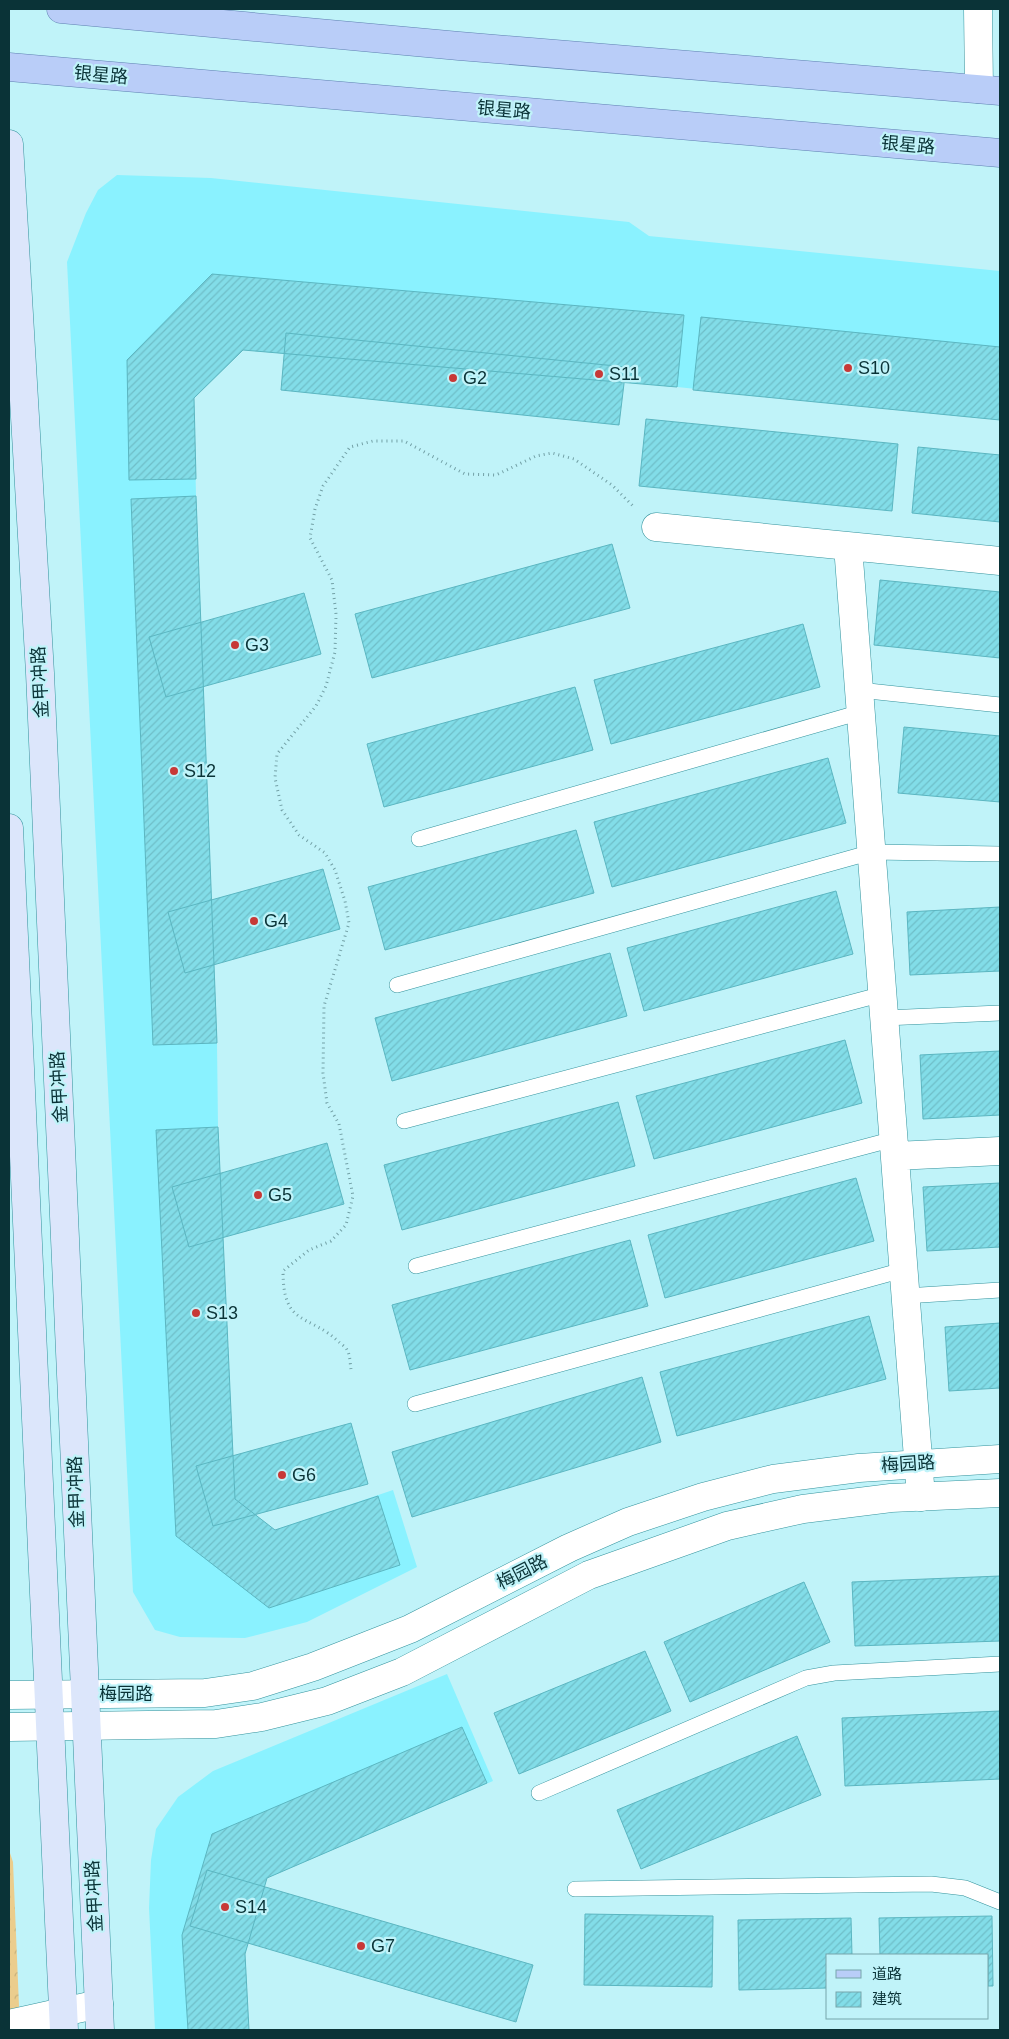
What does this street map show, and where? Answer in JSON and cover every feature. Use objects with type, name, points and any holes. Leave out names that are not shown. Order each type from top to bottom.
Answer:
[{"type":"main road","points":[[61,9],[479,48],[990,90]]},
{"type":"main road","name":"银星路","points":[[9,67],[1000,153]]},
{"type":"main road","name":"金甲冲路","points":[[9,144],[40,682],[100,2017]]},
{"type":"main road","name":"金甲冲路","points":[[9,828],[12,958],[64,2021]]},
{"type":"street","points":[[978,9],[990,90]]},
{"type":"street","points":[[656,527],[1000,561]]},
{"type":"street","points":[[848,546],[921,1497]]},
{"type":"street","points":[[894,1148],[1000,1151]]},
{"type":"street","name":"梅园路","points":[[9,1695],[205,1693],[253,1686],[313,1667],[410,1629],[569,1548],[628,1522],[703,1497],[773,1479],[859,1468],[1000,1459]]},
{"type":"street","name":"梅园路","points":[[9,1727],[216,1724],[262,1718],[327,1701],[402,1672],[589,1575],[726,1526],[803,1509],[921,1497],[1000,1493]]},
{"type":"street","points":[[9,2024],[100,2017]]},
{"type":"lane","points":[[419,839],[860,701],[1000,704]]},
{"type":"lane","points":[[397,985],[872,852],[1000,854]]},
{"type":"lane","points":[[404,1122],[883,1006],[1000,1013]]},
{"type":"lane","points":[[416,1266],[894,1148]]},
{"type":"lane","points":[[415,1404],[904,1283],[1000,1290]]},
{"type":"lane","points":[[539,1793],[806,1678],[834,1673],[1000,1664]]},
{"type":"lane","points":[[575,1889],[931,1884],[965,1888],[1000,1902]]},
{"type":"path","points":[[351,1369],[348,1350],[331,1334],[310,1324],[293,1312],[284,1291],[284,1271],[309,1250],[332,1241],[346,1225],[353,1196],[339,1124],[327,1103],[323,1074],[324,1006],[349,923],[345,901],[335,870],[324,853],[299,835],[282,810],[275,778],[276,754],[316,706],[326,686],[335,652],[336,614],[332,580],[310,538],[315,509],[323,486],[350,447],[373,441],[404,441],[466,474],[496,475],[536,456],[552,453],[574,459],[596,473],[612,485],[656,527]]},
{"type":"shaded area","points":[[117,175],[211,178],[629,222],[649,236],[1000,271],[1000,420],[677,387],[243,350],[194,398],[217,1043],[218,1127],[235,1499],[275,1530],[393,1490],[417,1567],[307,1622],[245,1638],[180,1637],[155,1630],[133,1592],[67,262],[86,213],[98,190]]},
{"type":"shaded area","points":[[447,1674],[493,1781],[267,1878],[245,1954],[249,2030],[155,2030],[149,1908],[151,1860],[156,1829],[178,1797],[213,1771]]},
{"type":"green space","points":[[9,1850],[13,1862],[20,2030],[9,2030]]},
{"type":"building","name":"S11","points":[[212,274],[684,315],[677,387],[243,350],[194,398],[196,479],[129,480],[127,360]]},
{"type":"building","name":"S10","points":[[701,317],[1000,347],[1000,420],[693,390]]},
{"type":"building","name":"G2","points":[[286,333],[626,367],[619,425],[281,390]]},
{"type":"building","points":[[646,419],[898,444],[892,511],[639,486]]},
{"type":"building","points":[[918,447],[1000,455],[1000,522],[912,513]]},
{"type":"building","name":"S12","points":[[196,496],[217,1043],[153,1045],[131,499]]},
{"type":"building","points":[[612,544],[630,608],[372,678],[355,614]]},
{"type":"building","points":[[880,580],[1000,592],[1000,658],[874,645]]},
{"type":"building","name":"G3","points":[[304,593],[321,654],[166,697],[149,637]]},
{"type":"building","points":[[803,624],[820,687],[611,744],[594,680]]},
{"type":"building","points":[[575,687],[593,750],[384,807],[367,744]]},
{"type":"building","points":[[904,727],[1000,736],[1000,802],[898,793]]},
{"type":"building","points":[[828,758],[846,823],[612,887],[594,822]]},
{"type":"building","points":[[576,830],[594,893],[385,950],[368,887]]},
{"type":"building","name":"G4","points":[[323,869],[340,929],[185,973],[168,912]]},
{"type":"building","points":[[836,891],[853,954],[644,1011],[627,948]]},
{"type":"building","points":[[1000,907],[1000,971],[910,975],[907,912]]},
{"type":"building","points":[[610,953],[627,1016],[392,1081],[375,1018]]},
{"type":"building","points":[[845,1040],[862,1103],[654,1159],[636,1096]]},
{"type":"building","points":[[1000,1051],[1000,1115],[923,1119],[920,1055]]},
{"type":"building","points":[[618,1102],[635,1166],[402,1230],[384,1165]]},
{"type":"building","name":"S13","points":[[218,1127],[235,1499],[275,1530],[378,1496],[400,1565],[269,1608],[176,1536],[156,1130]]},
{"type":"building","name":"G5","points":[[327,1143],[344,1204],[189,1247],[172,1187]]},
{"type":"building","points":[[856,1178],[874,1241],[665,1298],[648,1235]]},
{"type":"building","points":[[1000,1183],[1000,1247],[927,1251],[923,1187]]},
{"type":"building","points":[[630,1240],[648,1306],[410,1370],[392,1305]]},
{"type":"building","points":[[869,1316],[886,1379],[677,1436],[660,1372]]},
{"type":"building","points":[[1000,1323],[1000,1388],[949,1391],[945,1327]]},
{"type":"building","points":[[642,1377],[661,1442],[412,1517],[392,1452]]},
{"type":"building","name":"G6","points":[[351,1423],[368,1484],[213,1526],[196,1466]]},
{"type":"building","points":[[1000,1576],[1000,1641],[855,1646],[852,1582]]},
{"type":"building","points":[[804,1582],[830,1642],[690,1702],[664,1642]]},
{"type":"building","points":[[645,1651],[671,1711],[519,1774],[494,1713]]},
{"type":"building","points":[[1000,1711],[1000,1779],[845,1786],[842,1718]]},
{"type":"building","name":"S14","points":[[462,1727],[487,1783],[267,1878],[245,1954],[249,2030],[188,2030],[182,1935],[212,1834]]},
{"type":"building","points":[[797,1736],[821,1795],[641,1869],[617,1810]]},
{"type":"building","name":"G7","points":[[207,1870],[533,1965],[516,2022],[190,1926]]},
{"type":"building","points":[[585,1914],[713,1916],[712,1987],[584,1985]]},
{"type":"building","points":[[992,1916],[993,1986],[989,1986],[989,1954],[880,1954],[879,1918]]},
{"type":"building","points":[[851,1918],[852,1954],[826,1954],[826,1988],[739,1990],[738,1920]]},
{"type":"place","name":"S10","points":[[848,368]]},
{"type":"place","name":"S11","points":[[599,374]]},
{"type":"place","name":"G2","points":[[453,378]]},
{"type":"place","name":"G3","points":[[235,645]]},
{"type":"place","name":"S12","points":[[174,771]]},
{"type":"place","name":"G4","points":[[254,921]]},
{"type":"place","name":"G5","points":[[258,1195]]},
{"type":"place","name":"S13","points":[[196,1313]]},
{"type":"place","name":"G6","points":[[282,1475]]},
{"type":"place","name":"S14","points":[[225,1907]]},
{"type":"place","name":"G7","points":[[361,1946]]}]
